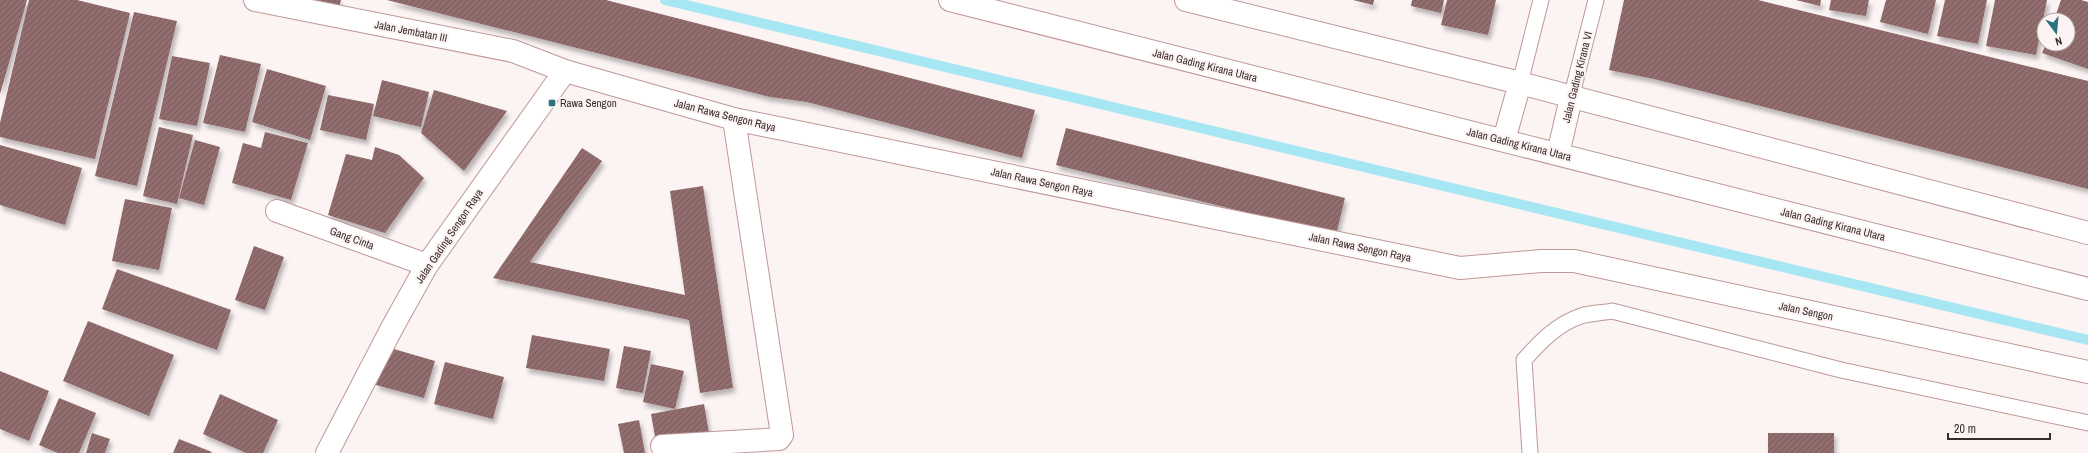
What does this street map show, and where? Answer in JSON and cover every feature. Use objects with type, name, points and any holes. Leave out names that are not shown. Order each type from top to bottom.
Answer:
[{"type":"street","name":"Jalan Jembatan III","points":[[255,0],[513,51],[565,71]]},
{"type":"street","name":"Jalan Gading Kirana Utara","points":[[950,0],[2088,289]]},
{"type":"street","points":[[1186,0],[1520,83],[1571,98],[2088,232]]},
{"type":"street","name":"Jalan Rawa Sengon Raya","points":[[565,71],[734,119],[1460,268],[1524,263]]},
{"type":"street","name":"Jalan Gading Sengon Raya","points":[[327,453],[393,326],[427,265],[565,71]]},
{"type":"street","points":[[1504,140],[1520,83]]},
{"type":"street","name":"Jalan Gading Kirana VI","points":[[1558,154],[1571,98]]},
{"type":"street","points":[[662,446],[778,439],[782,435],[734,119]]},
{"type":"street","name":"Gang Cinta","points":[[277,211],[427,265]]},
{"type":"street","name":"Jalan Sengon","points":[[1524,263],[1574,261],[2088,372]]},
{"type":"lane","points":[[1520,83],[1541,0]]},
{"type":"lane","name":"Jalan Gading Kirana VI","points":[[1571,98],[1596,0]]},
{"type":"lane","points":[[1530,453],[1524,360],[1556,329],[1581,316],[1612,311],[1840,370],[2088,423]]},
{"type":"building","points":[[0,0],[27,0],[0,94]]},
{"type":"building","points":[[29,0],[77,0],[130,13],[95,159],[0,137],[0,123]]},
{"type":"building","points":[[308,0],[341,0],[339,8]]},
{"type":"building","points":[[387,0],[606,0],[1035,110],[1022,158],[807,102],[770,97]]},
{"type":"building","points":[[1353,0],[1374,0],[1373,5]]},
{"type":"building","points":[[1412,0],[1444,0],[1441,13],[1411,6]]},
{"type":"building","points":[[1447,0],[1496,0],[1488,35],[1441,25]]},
{"type":"building","points":[[1624,0],[1758,0],[2088,81],[2088,189],[1654,79],[1609,70]]},
{"type":"building","points":[[1796,0],[1821,0],[1820,6]]},
{"type":"building","points":[[1831,0],[1869,0],[1866,16],[1829,10]]},
{"type":"building","points":[[1886,0],[1936,0],[1928,34],[1880,22]]},
{"type":"building","points":[[1945,0],[1987,0],[1978,44],[1937,36]]},
{"type":"building","points":[[1995,0],[2047,0],[2045,12],[2036,12],[2036,55],[1986,46]]},
{"type":"building","points":[[2061,0],[2081,0],[2088,2],[2088,69],[2042,53],[2076,52],[2076,12],[2057,12]]},
{"type":"building","points":[[134,12],[177,21],[137,186],[95,176]]},
{"type":"building","points":[[220,55],[261,64],[245,132],[203,123]]},
{"type":"building","points":[[172,56],[210,63],[197,126],[159,119]]},
{"type":"building","points":[[267,69],[326,86],[310,140],[252,122]]},
{"type":"building","points":[[382,80],[429,92],[421,127],[373,116]]},
{"type":"building","points":[[434,90],[507,111],[464,171],[421,133]]},
{"type":"building","points":[[328,95],[374,104],[366,140],[320,130]]},
{"type":"building","points":[[159,127],[193,135],[177,204],[143,196]]},
{"type":"building","points":[[1066,128],[1345,198],[1336,235],[1056,165]]},
{"type":"building","points":[[265,132],[308,143],[291,200],[232,183],[243,143],[261,148]]},
{"type":"building","points":[[195,140],[220,147],[204,205],[179,198]]},
{"type":"building","points":[[0,145],[82,168],[65,225],[0,205]]},
{"type":"building","points":[[375,147],[399,155],[424,178],[385,233],[328,215],[346,154],[372,160]]},
{"type":"building","points":[[582,148],[602,161],[530,262],[685,295],[670,191],[703,186],[733,388],[700,393],[689,320],[493,278]]},
{"type":"building","points":[[125,199],[172,208],[159,270],[112,261]]},
{"type":"building","points":[[254,246],[284,257],[265,310],[235,300]]},
{"type":"building","points":[[117,269],[231,310],[217,350],[102,309]]},
{"type":"building","points":[[88,321],[174,355],[149,416],[63,381]]},
{"type":"building","points":[[532,335],[610,349],[604,381],[526,368]]},
{"type":"building","points":[[624,346],[651,351],[643,393],[616,388]]},
{"type":"building","points":[[387,347],[435,361],[424,398],[376,385]]},
{"type":"building","points":[[445,362],[504,377],[493,419],[434,404]]},
{"type":"building","points":[[651,364],[684,371],[675,409],[643,402]]},
{"type":"building","points":[[0,371],[49,391],[29,441],[0,429]]},
{"type":"building","points":[[220,394],[278,420],[263,453],[246,453],[203,434]]},
{"type":"building","points":[[59,398],[96,413],[79,453],[58,453],[39,445]]},
{"type":"building","points":[[704,404],[709,433],[656,442],[651,414]]},
{"type":"building","points":[[639,420],[645,453],[624,453],[618,424]]},
{"type":"building","points":[[92,433],[110,439],[105,453],[86,453]]},
{"type":"building","points":[[1768,433],[1834,433],[1834,453],[1768,453]]},
{"type":"building","points":[[179,439],[212,452],[173,453]]},
{"type":"waterway","points":[[665,0],[2088,340]]},
{"type":"place","name":"Rawa Sengon","points":[[552,103]]}]
